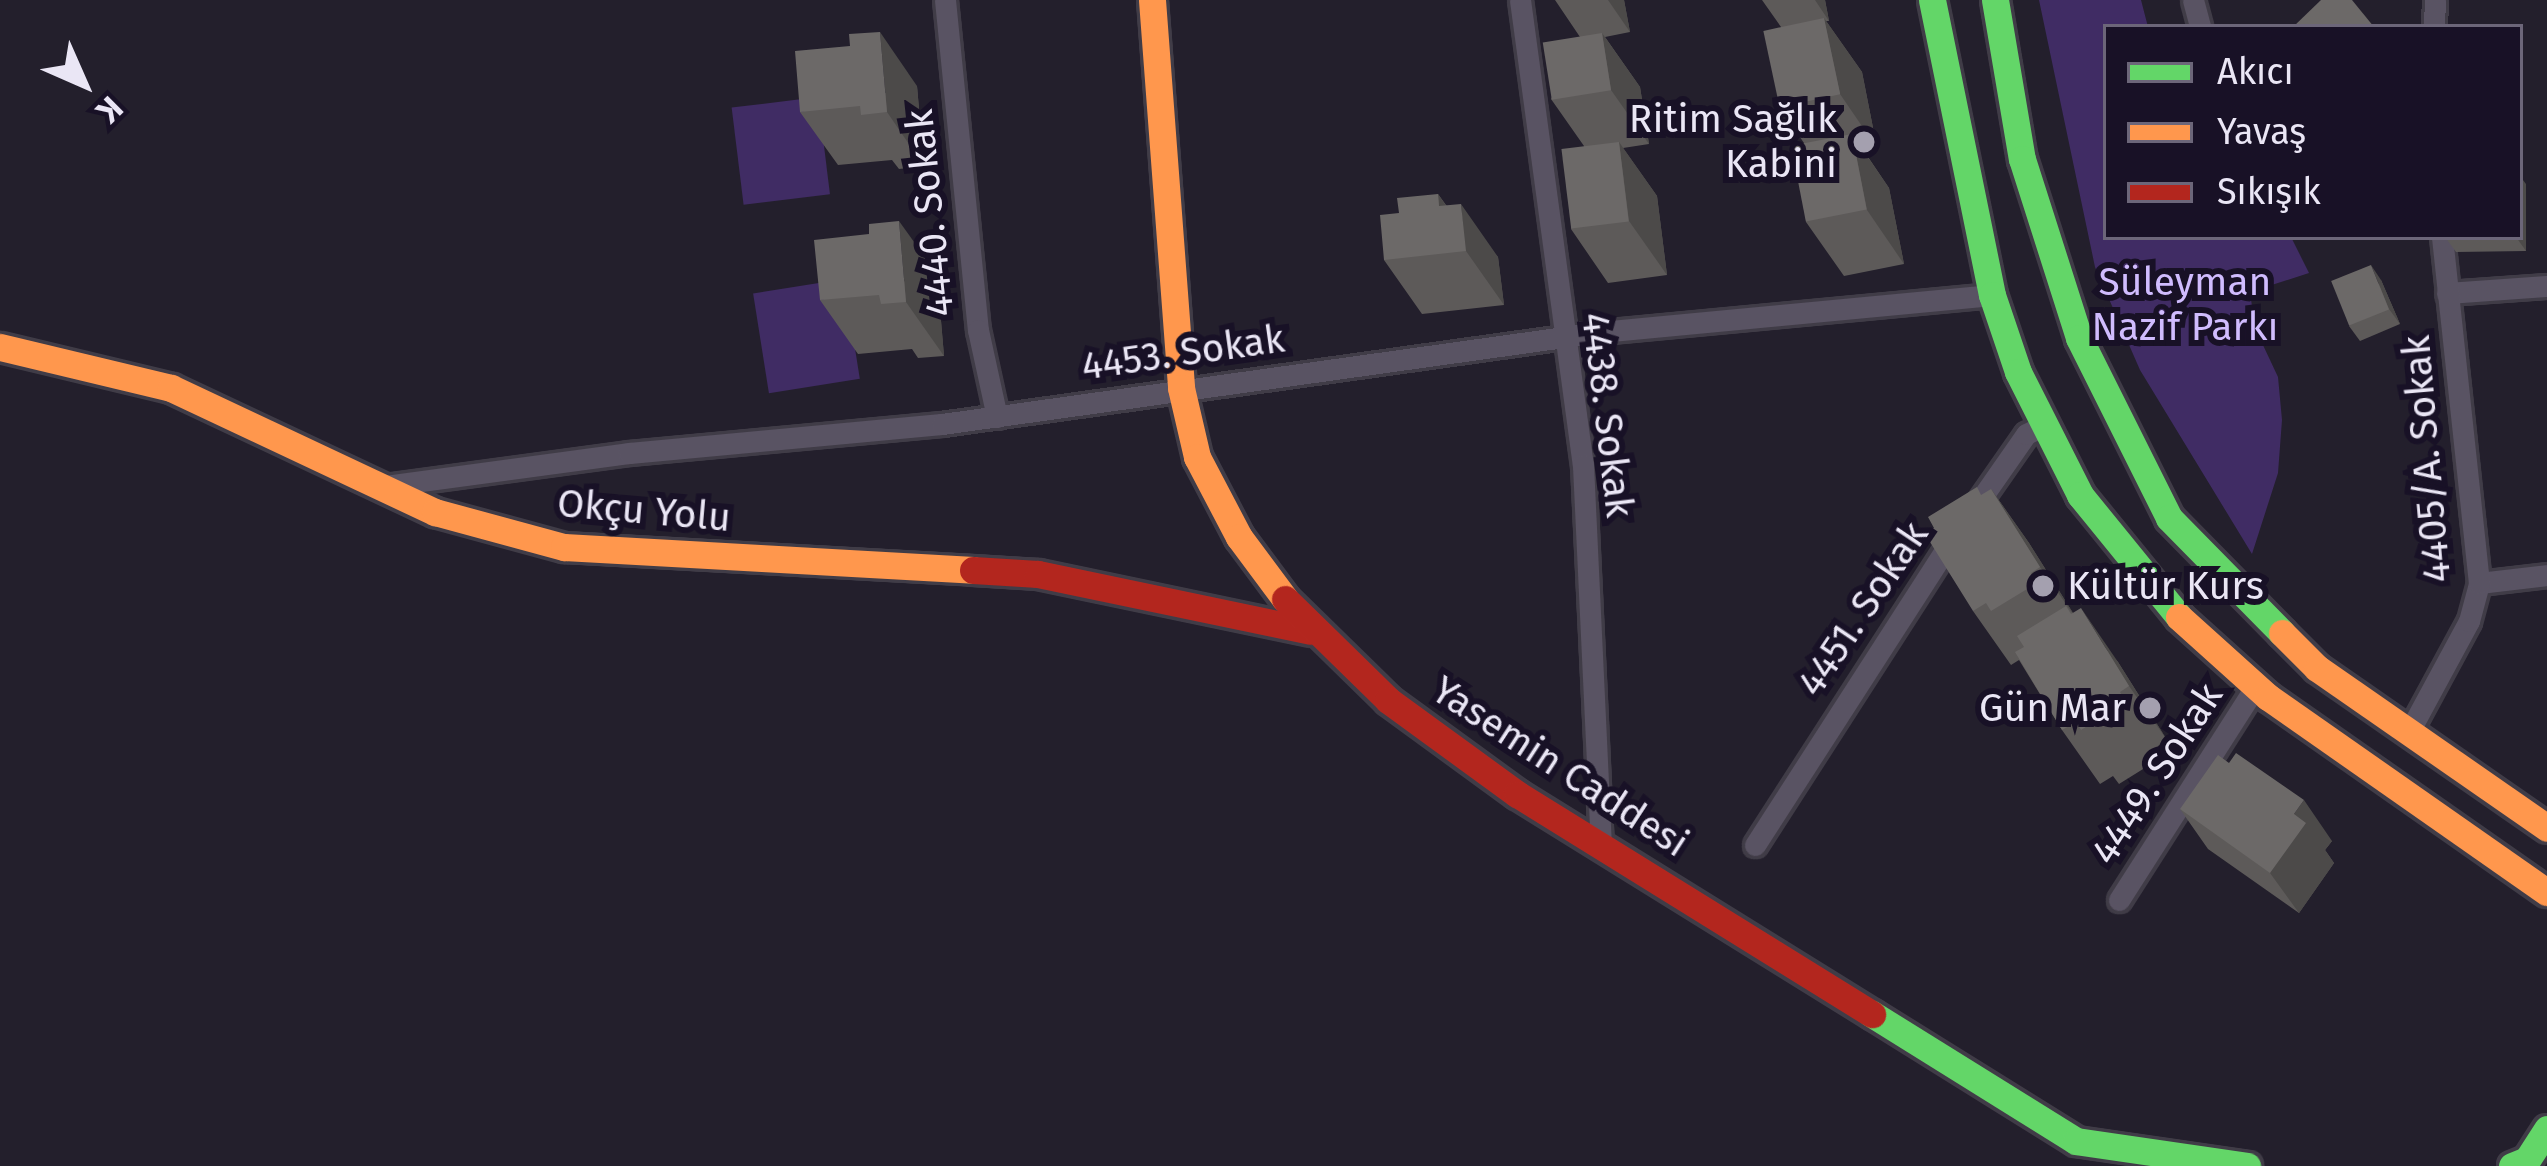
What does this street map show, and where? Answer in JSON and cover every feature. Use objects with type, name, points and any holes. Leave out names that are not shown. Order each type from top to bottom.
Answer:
[{"type":"street","name":"4440. Sokak","points":[[945,0],[978,331],[997,416]]},
{"type":"street","name":"Yasemin Caddesi","points":[[1152,0],[1181,388],[1197,457],[1239,537],[1310,631],[1498,781],[2076,1141],[2247,1166]]},
{"type":"street","name":"4438. Sokak","points":[[1520,0],[1562,337],[1583,465],[1601,841]]},
{"type":"street","points":[[1932,0],[1992,295],[2045,425],[2080,495],[2131,563],[2256,686],[2352,763],[2547,892]]},
{"type":"street","points":[[1994,0],[2022,159],[2079,338],[2169,518],[2317,668],[2547,828]]},
{"type":"street","name":"4405/A. Sokak","points":[[2410,730],[2469,621],[2479,583],[2442,240]]},
{"type":"street","points":[[2447,292],[2547,286]]},
{"type":"street","name":"4453. Sokak","points":[[385,486],[997,416],[1562,337],[1992,295]]},
{"type":"street","name":"Okçu Yolu","points":[[0,347],[171,388],[435,512],[564,547],[1038,574],[1310,631]]},
{"type":"street","name":"4451. Sokak","points":[[1755,845],[1974,509],[2026,434],[2045,425]]},
{"type":"street","points":[[2479,583],[2547,575]]},
{"type":"street","name":"4449. Sokak","points":[[2119,901],[2256,686]]},
{"type":"street","points":[[2529,1162],[2547,1129]]},
{"type":"green space","name":"Süleyman Nazif Parkı","points":[[2039,0],[2141,0],[2147,24],[2103,24],[2103,240],[2292,240],[2309,273],[2250,292],[2255,328],[2278,377],[2282,420],[2278,473],[2252,554],[2140,370],[2095,267]]},
{"type":"green space","points":[[818,97],[830,194],[744,205],[732,108]]},
{"type":"green space","points":[[844,279],[860,379],[769,393],[753,293]]},
{"type":"building","points":[[2321,0],[2352,0],[2372,24],[2296,24]]},
{"type":"building","points":[[1824,18],[1840,94],[1780,107],[1763,31]]},
{"type":"building","points":[[880,32],[887,112],[861,115],[860,106],[800,112],[795,51],[850,46],[849,34]]},
{"type":"building","points":[[1602,33],[1611,90],[1552,100],[1543,42]]},
{"type":"building","points":[[1852,134],[1867,210],[1806,221],[1791,146]]},
{"type":"building","points":[[1619,142],[1629,221],[1571,228],[1561,149]]},
{"type":"building","points":[[1438,194],[1439,206],[1461,204],[1466,251],[1384,260],[1380,215],[1399,213],[1397,198]]},
{"type":"building","points":[[899,221],[906,302],[881,304],[879,295],[820,300],[814,240],[869,234],[869,224]]},
{"type":"building","points":[[2371,265],[2389,310],[2349,326],[2331,281]]},
{"type":"building","points":[[1977,487],[1981,495],[1991,489],[2040,567],[2031,573],[2037,583],[1991,611],[1986,603],[1973,611],[1925,534],[1934,528],[1928,517]]},
{"type":"building","points":[[2066,606],[2071,614],[2081,608],[2129,686],[2120,692],[2126,702],[2081,730],[2076,722],[2062,730],[2015,652],[2024,647],[2017,636]]},
{"type":"building","points":[[2236,753],[2304,800],[2294,814],[2306,823],[2270,873],[2180,809],[2218,755],[2229,763]]},
{"type":"traffic: fast","points":[[1932,0],[1992,295],[2018,372],[2080,495],[2179,617]]},
{"type":"traffic: fast","points":[[1995,0],[2022,159],[2079,338],[2169,518],[2282,633]]},
{"type":"traffic: fast","points":[[1872,1014],[2076,1141],[2247,1166]]},
{"type":"traffic: fast","points":[[2512,1166],[2527,1160],[2547,1129]]},
{"type":"traffic: slow","points":[[1152,0],[1181,388],[1197,457],[1239,537],[1285,599]]},
{"type":"traffic: slow","points":[[0,347],[171,388],[435,512],[564,547],[973,570]]},
{"type":"traffic: slow","points":[[2179,617],[2268,697],[2547,892]]},
{"type":"traffic: slow","points":[[2282,633],[2317,668],[2547,828]]},
{"type":"traffic: jam","points":[[973,570],[1038,574],[1310,631]]},
{"type":"traffic: jam","points":[[1285,599],[1388,700],[1517,794],[1872,1014]]},
{"type":"place","name":"Ritim Sağlık Kabini","points":[[1864,142]]},
{"type":"place","name":"Kültür Kurs","points":[[2043,586]]},
{"type":"place","name":"Gün Mar","points":[[2150,708]]}]
